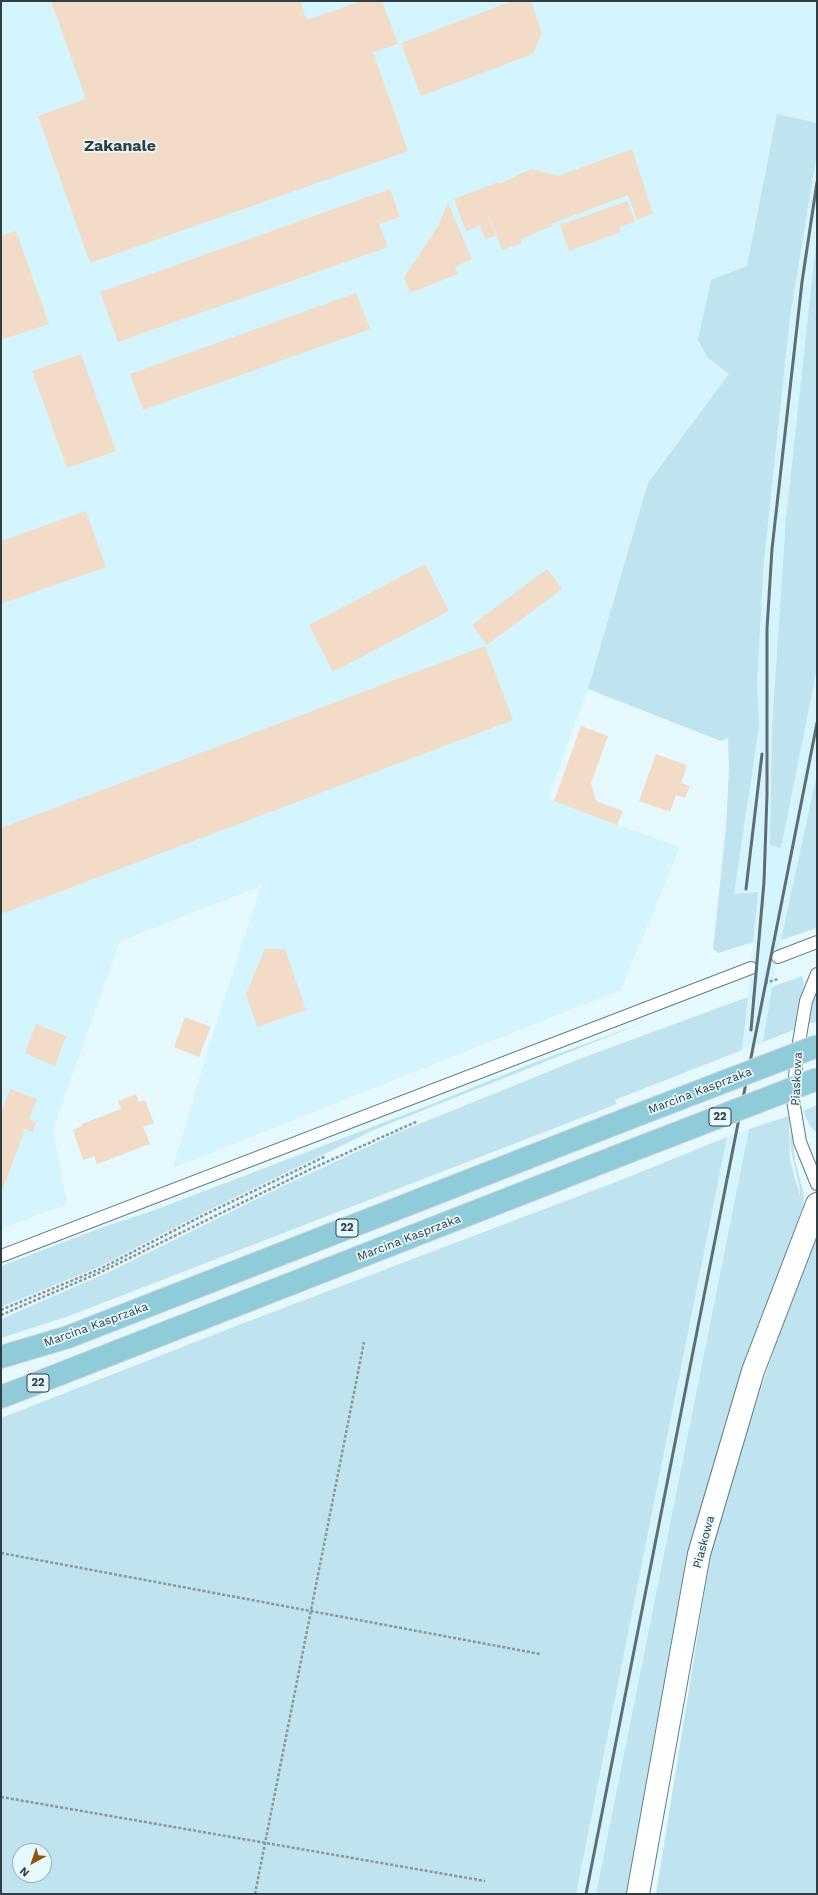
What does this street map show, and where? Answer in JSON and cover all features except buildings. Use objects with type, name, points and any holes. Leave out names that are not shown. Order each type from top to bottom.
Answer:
[{"type":"main road","name":"Marcina Kasprzaka","points":[[1,1357],[68,1337],[817,1046]]},
{"type":"main road","name":"Marcina Kasprzaka","points":[[1,1397],[817,1079]]},
{"type":"street","name":"Piaskowa","points":[[638,1894],[699,1554],[753,1371],[817,1204]]},
{"type":"lane","points":[[778,957],[817,942]]},
{"type":"lane","points":[[1,1256],[751,968]]},
{"type":"lane","name":"Piaskowa","points":[[817,974],[806,1001],[797,1054],[793,1100],[800,1142],[817,1184]]},
{"type":"path","points":[[760,985],[782,977]]},
{"type":"path","points":[[1,1315],[101,1272],[311,1169],[425,1118]]},
{"type":"path","points":[[1,1310],[100,1269],[200,1217],[333,1153]]},
{"type":"path","points":[[255,1894],[364,1342]]},
{"type":"path","points":[[1,1553],[540,1654]]},
{"type":"path","points":[[1,1797],[485,1881]]},
{"type":"shaded area","points":[[1,1],[817,1],[817,773],[781,940],[763,1042],[742,1050],[758,892],[734,894],[759,727],[721,741],[588,689],[548,798],[617,825],[680,847],[621,990],[173,1168],[210,1042],[261,886],[120,941],[53,1129],[67,1204],[1,1229]]},
{"type":"shaded area","points":[[777,114],[817,123],[817,152],[790,317],[764,560],[757,680],[759,727],[734,894],[758,892],[753,942],[718,953],[713,949],[726,827],[729,769],[728,738],[721,741],[588,689],[648,483],[729,374],[708,358],[698,340],[711,280],[747,266]]},
{"type":"shaded area","points":[[817,235],[817,668],[781,848],[770,845],[772,728],[786,518]]},
{"type":"shaded area","points":[[817,773],[817,928],[781,940]]},
{"type":"shaded area","points":[[802,976],[804,984],[797,1012],[796,1029],[763,1042],[772,987]]},
{"type":"shaded area","points":[[817,987],[817,1021],[809,1024],[811,1002]]},
{"type":"shaded area","points":[[748,997],[742,1050],[615,1100],[617,1104],[69,1316],[1,1338],[1,1319],[111,1271],[283,1186],[397,1133],[582,1058]]},
{"type":"shaded area","points":[[645,1022],[374,1130],[199,1215],[99,1267],[1,1307],[1,1266],[103,1227],[152,1211],[432,1104],[530,1064]]},
{"type":"shaded area","points":[[817,1105],[817,1133],[810,1126],[803,1111]]},
{"type":"shaded area","points":[[789,1116],[790,1160],[800,1196],[791,1151],[790,1138],[792,1130],[795,1161],[803,1190],[804,1203],[725,1422],[690,1554],[634,1894],[596,1894],[749,1129]]},
{"type":"shaded area","points":[[749,1129],[596,1894],[576,1894],[727,1137]]},
{"type":"shaded area","points":[[727,1137],[576,1894],[1,1894],[1,1418],[241,1324],[621,1180]]},
{"type":"shaded area","points":[[817,1234],[817,1894],[656,1894],[711,1552],[733,1472],[790,1302]]},
{"type":"railway","points":[[751,1030],[764,882],[767,795],[767,629],[772,549],[802,282],[817,182]]},
{"type":"railway","points":[[586,1894],[817,723]]},
{"type":"railway","points":[[746,889],[762,754]]},
{"type":"district","name":"Zakanale","points":[[120,146]]}]
